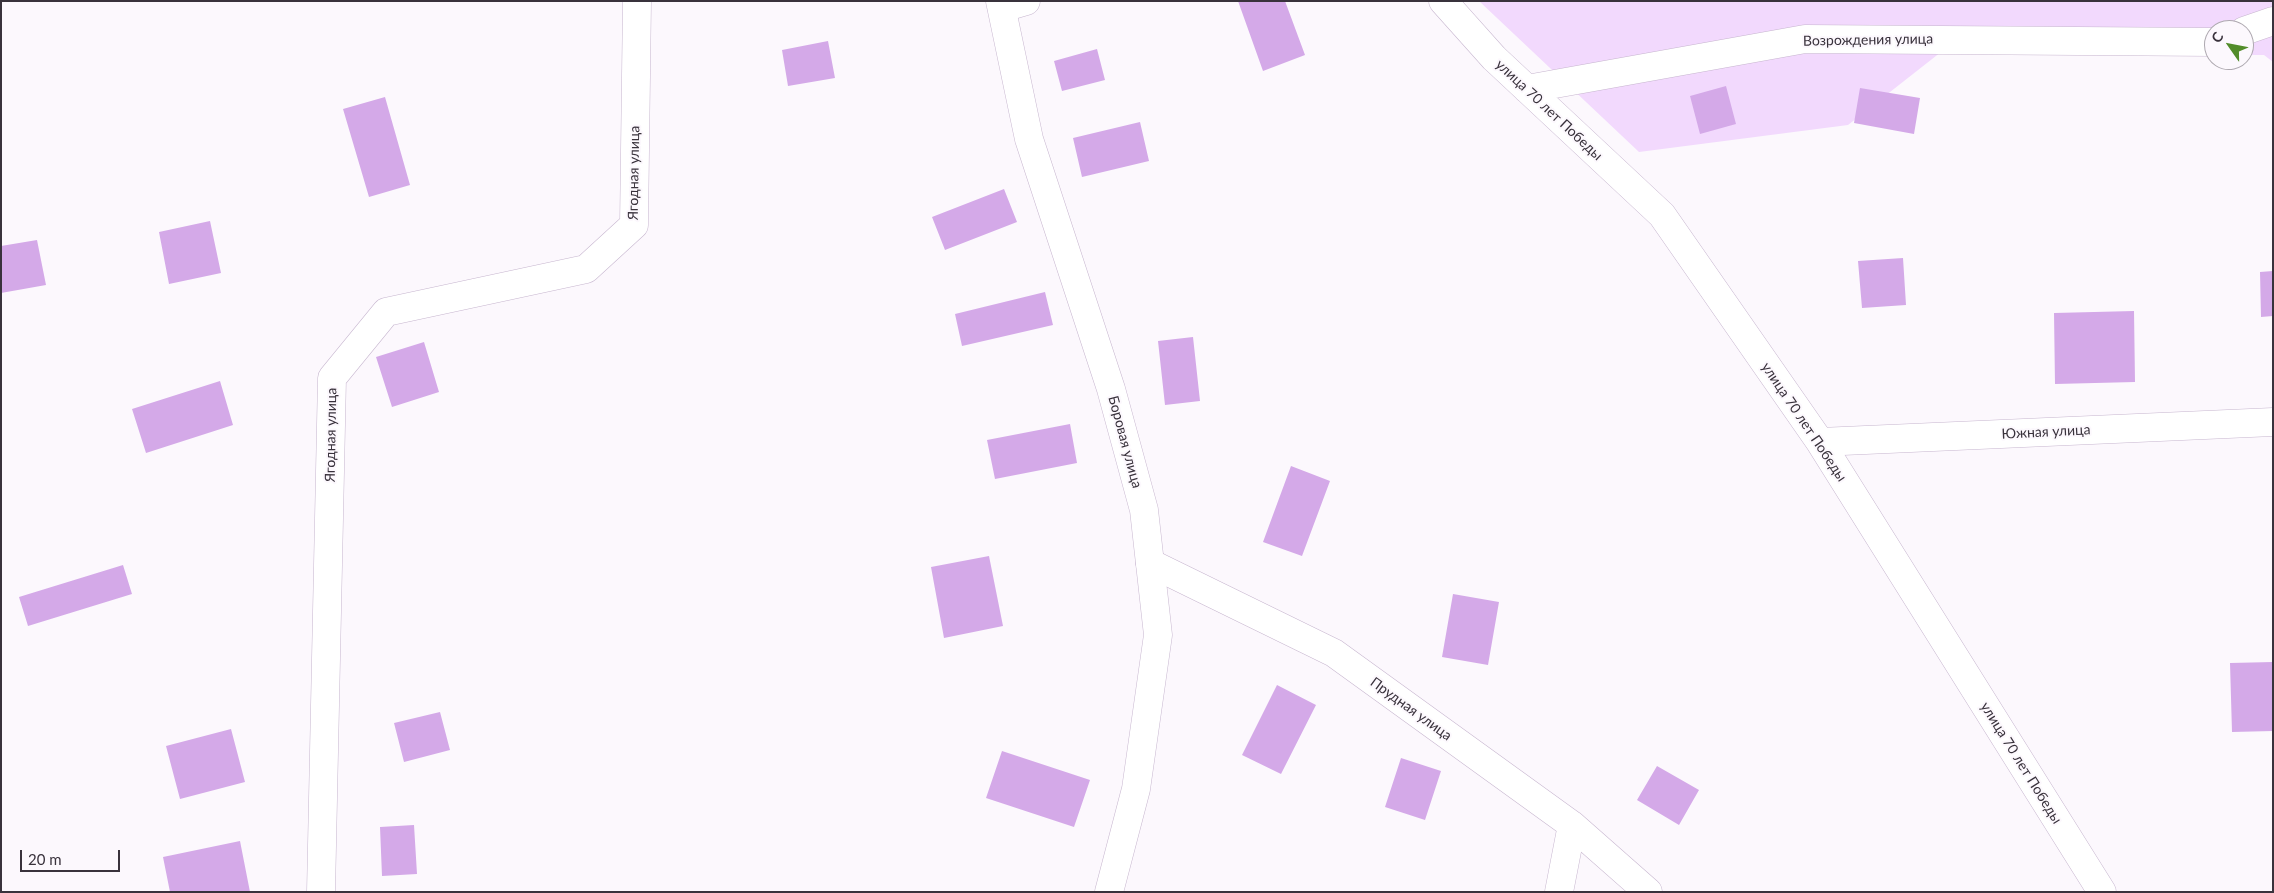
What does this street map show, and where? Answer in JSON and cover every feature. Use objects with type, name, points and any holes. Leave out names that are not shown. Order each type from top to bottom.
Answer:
[{"type":"street","name":"Ягодная улица","points":[[321,892],[332,378],[386,312],[586,269],[634,226],[637,1]]},
{"type":"street","name":"улица 70 лет Победы","points":[[1444,1],[1494,58],[1662,215],[1820,442],[2102,892]]},
{"type":"street","name":"Боровая улица","points":[[1009,4],[1029,139],[1111,389],[1144,510],[1158,634],[1136,789],[1109,892]]},
{"type":"street","points":[[2254,28],[2273,21]]},
{"type":"street","name":"Возрождения улица","points":[[1527,89],[1805,39],[2204,42]]},
{"type":"street","name":"Южная улица","points":[[1820,442],[2273,422]]},
{"type":"street","name":"Прудная улица","points":[[1150,563],[1334,653],[1572,825],[1648,892]]},
{"type":"street","points":[[1559,892],[1572,825]]},
{"type":"shaded area","points":[[1479,1],[2273,1],[2273,62],[2264,55],[2254,55],[2254,20],[2204,20],[2204,31],[1941,52],[1848,125],[1639,152]]},
{"type":"building","points":[[1238,1],[1285,1],[1305,55],[1263,71]]},
{"type":"building","points":[[828,41],[835,78],[788,86],[782,50]]},
{"type":"building","points":[[1097,49],[1105,80],[1062,91],[1054,61]]},
{"type":"building","points":[[1726,86],[1736,124],[1700,134],[1690,96]]},
{"type":"building","points":[[1860,88],[1920,98],[1914,134],[1854,123]]},
{"type":"building","points":[[385,97],[410,185],[369,197],[343,109]]},
{"type":"building","points":[[1140,122],[1149,161],[1082,177],[1073,138]]},
{"type":"building","points":[[1004,189],[1017,222],[945,250],[932,217]]},
{"type":"building","points":[[210,221],[221,273],[169,284],[159,232]]},
{"type":"building","points":[[37,240],[46,285],[1,293],[1,246]]},
{"type":"building","points":[[1903,258],[1906,305],[1862,308],[1858,261]]},
{"type":"building","points":[[2273,271],[2273,316],[2261,317],[2260,272]]},
{"type":"building","points":[[1045,292],[1053,325],[962,346],[955,314]]},
{"type":"building","points":[[2134,311],[2135,382],[2055,384],[2054,313]]},
{"type":"building","points":[[1193,337],[1200,401],[1165,405],[1158,341]]},
{"type":"building","points":[[424,342],[439,392],[392,407],[376,357]]},
{"type":"building","points":[[220,381],[233,425],[146,453],[132,409]]},
{"type":"building","points":[[1070,424],[1077,463],[995,479],[987,440]]},
{"type":"building","points":[[1291,466],[1330,481],[1302,556],[1263,542]]},
{"type":"building","points":[[989,556],[1003,626],[944,638],[931,567]]},
{"type":"building","points":[[123,565],[132,594],[28,626],[19,597]]},
{"type":"building","points":[[1453,594],[1499,602],[1488,665],[1442,657]]},
{"type":"building","points":[[2273,662],[2273,731],[2232,732],[2230,663]]},
{"type":"building","points":[[1277,685],[1316,705],[1281,774],[1242,755]]},
{"type":"building","points":[[440,712],[450,750],[404,762],[394,723]]},
{"type":"building","points":[[231,729],[245,782],[180,799],[166,746]]},
{"type":"building","points":[[1002,751],[1090,780],[1074,827],[986,798]]},
{"type":"building","points":[[1401,758],[1441,771],[1425,820],[1385,807]]},
{"type":"building","points":[[1657,766],[1699,790],[1679,825],[1637,800]]},
{"type":"building","points":[[414,825],[417,874],[382,876],[380,827]]},
{"type":"building","points":[[240,841],[250,892],[170,892],[163,857]]}]
